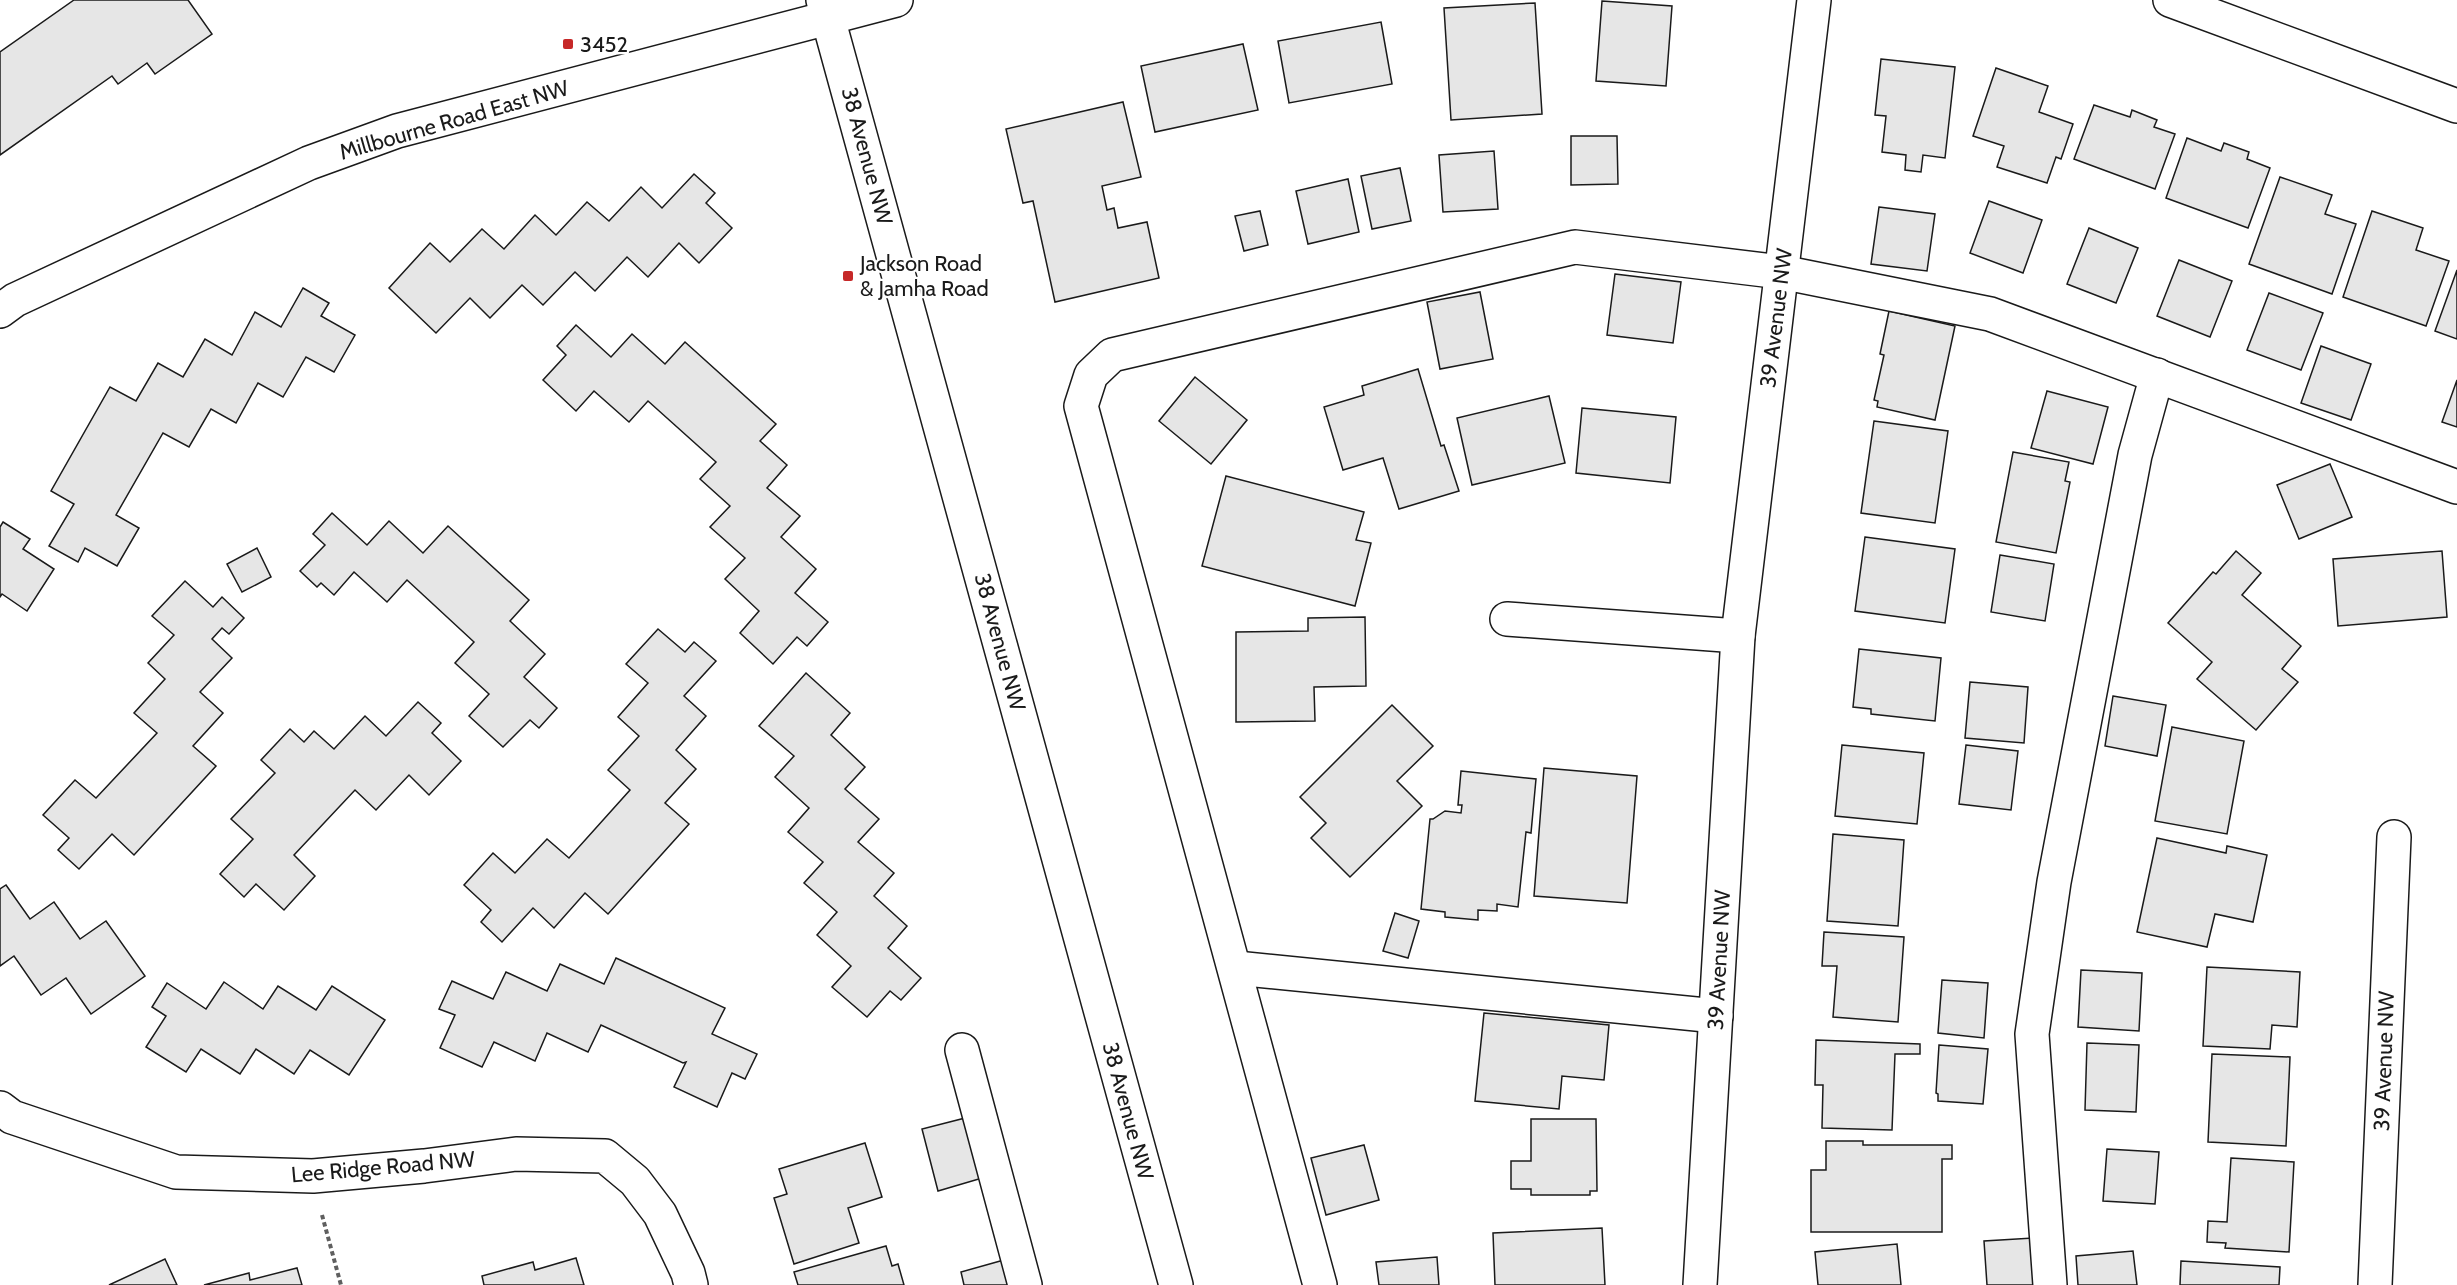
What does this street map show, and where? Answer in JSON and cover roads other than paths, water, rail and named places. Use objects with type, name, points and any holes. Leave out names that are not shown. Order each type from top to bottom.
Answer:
[{"type":"street","name":"Millbourne Road East NW","points":[[0,311],[15,300],[309,163],[397,131],[826,9],[896,0]]},
{"type":"street","name":"39 Avenue NW","points":[[1700,1285],[1738,636],[1814,0]]},
{"type":"street","points":[[2170,0],[2457,106]]},
{"type":"street","name":"38 Avenue NW","points":[[826,9],[1176,1285]]},
{"type":"street","points":[[1320,1285],[1236,969],[1081,406],[1091,375],[1112,355],[1575,247],[1781,272],[1990,314],[2457,487]]},
{"type":"street","points":[[2050,1285],[2032,1034],[2054,882],[2130,478],[2157,375]]},
{"type":"street","points":[[1507,619],[1738,636]]},
{"type":"street","name":"39 Avenue NW","points":[[2375,1285],[2394,837]]},
{"type":"street","points":[[1236,969],[1716,1016]]},
{"type":"street","points":[[962,1050],[1025,1285]]},
{"type":"street","name":"Lee Ridge Road NW","points":[[4,1122],[176,1172],[313,1176],[424,1166],[516,1154],[605,1156],[635,1181],[660,1214],[692,1285]]},
{"type":"place","name":"3452","points":[[568,44]]},
{"type":"place","name":"Jackson Road & Jamha Road","points":[[848,276]]}]
